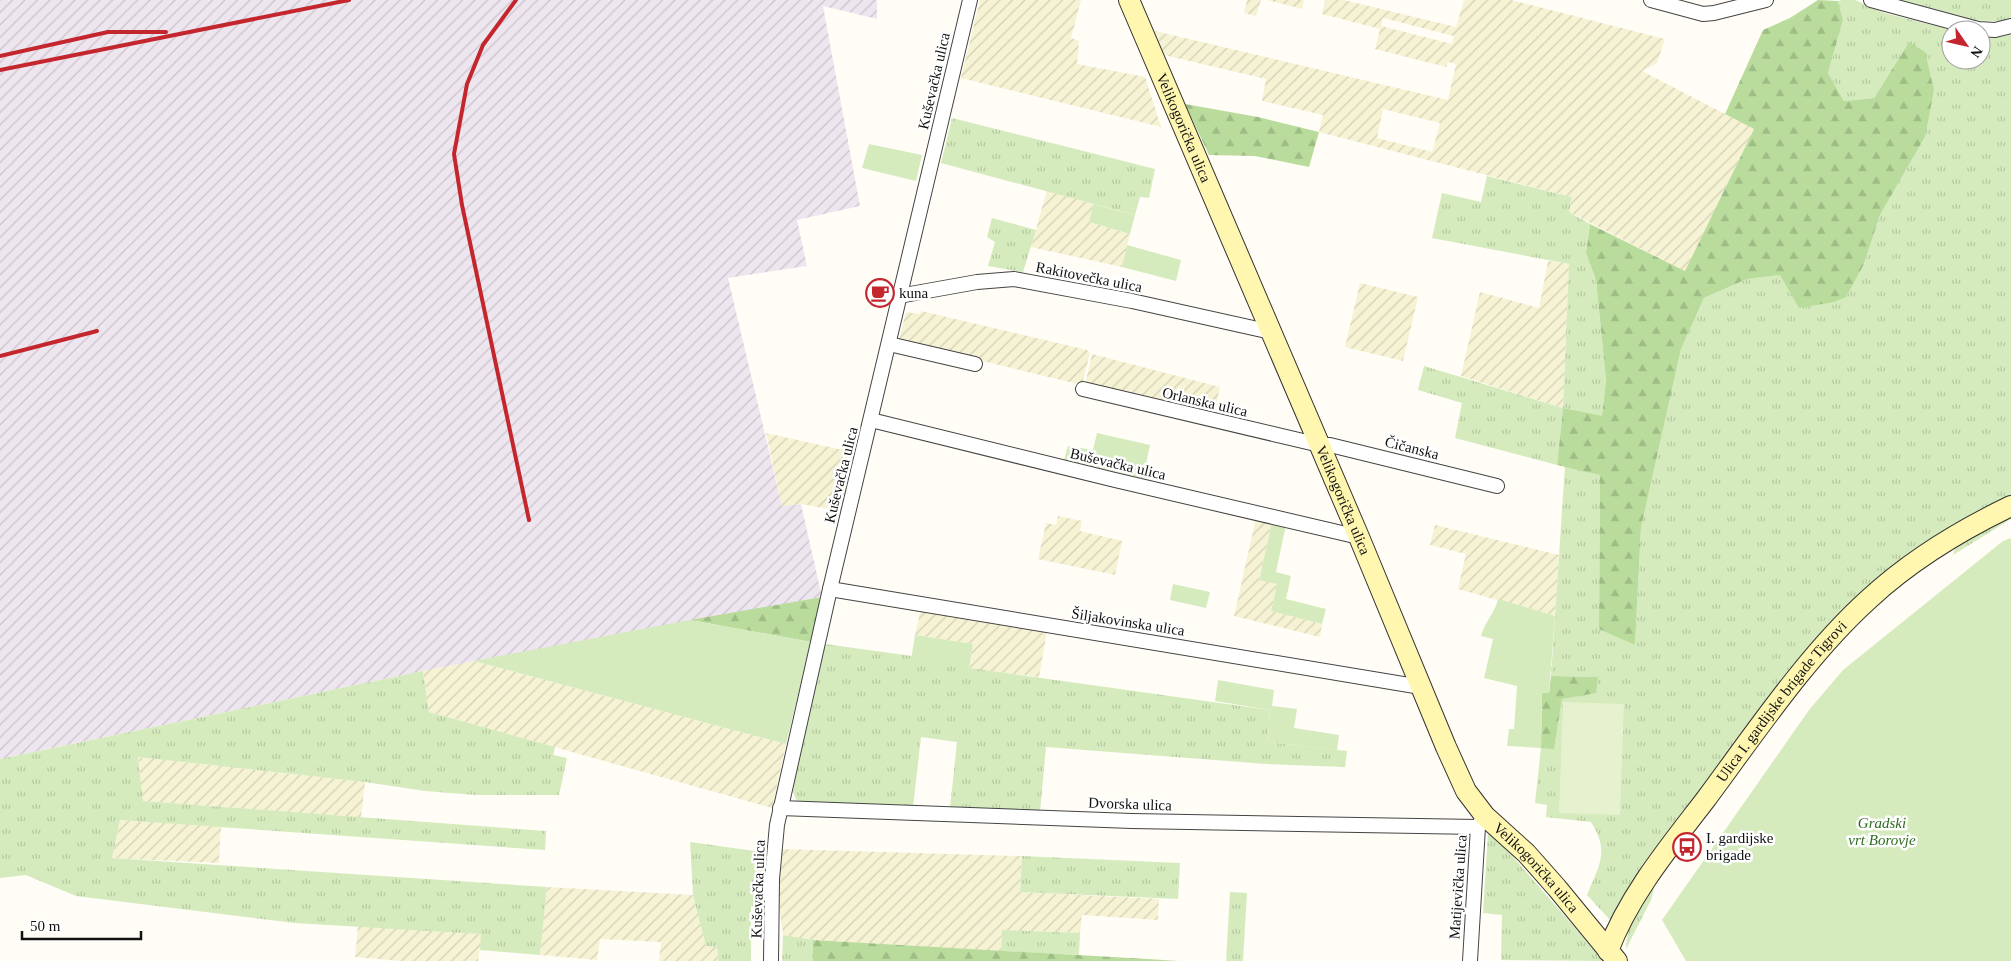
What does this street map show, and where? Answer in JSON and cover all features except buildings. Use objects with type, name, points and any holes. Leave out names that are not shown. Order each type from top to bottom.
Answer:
[{"type":"street","name":"Kuševačka ulica","points":[[772,961],[772,859],[780,808],[970,0]]},
{"type":"street","name":"Velikogorička ulica","points":[[1129,0],[1320,445],[1460,779],[1482,821],[1526,853],[1612,956]]},
{"type":"street","points":[[1651,0],[1708,14],[1766,0]]},
{"type":"street","points":[[1871,0],[1978,29],[1995,30],[2011,26]]},
{"type":"street","name":"Rakitovečka ulica","points":[[900,296],[977,282],[1014,279],[1132,301],[1271,332]]},
{"type":"street","points":[[889,344],[975,364]]},
{"type":"street","name":"Orlanska ulica","points":[[1083,390],[1320,445]]},
{"type":"street","name":"Buševačka ulica","points":[[871,420],[1359,537]]},
{"type":"street","name":"Čičanska","points":[[1320,445],[1330,445],[1497,486]]},
{"type":"street","name":"Ulica I. gardijske brigade Tigrovi","points":[[1612,956],[1627,910],[1652,873],[1769,714],[1843,625],[1871,597],[1907,568],[1956,536],[2011,506]]},
{"type":"street","name":"Šiljakovinska ulica","points":[[830,589],[1421,687]]},
{"type":"street","name":"Dvorska ulica","points":[[780,808],[1132,821],[1482,821]]},
{"type":"street","name":"Matijevička ulica","points":[[1470,961],[1482,821]]},
{"type":"shaded area","points":[[0,0],[877,0],[877,19],[823,6],[860,206],[797,220],[807,266],[728,278],[782,506],[801,504],[822,597],[423,671],[0,759]]},
{"type":"shaded area","points":[[980,0],[1081,0],[1071,38],[1079,41],[1077,64],[1145,77],[1161,127],[961,78]]},
{"type":"shaded area","points":[[1247,0],[1261,0],[1256,16],[1244,13]]},
{"type":"shaded area","points":[[1267,0],[1304,0],[1302,9]]},
{"type":"shaded area","points":[[1325,0],[1344,0],[1456,27],[1464,0],[1511,0],[1665,39],[1657,63],[1642,71],[1754,129],[1685,271],[1569,212],[1572,197],[1319,132],[1323,115],[1262,101],[1266,79],[1164,55],[1155,31],[1448,100],[1456,64],[1448,62],[1446,67],[1375,49],[1380,29],[1322,14]],"holes":[[[1383,18],[1454,36],[1452,44],[1381,26]],[[1383,109],[1440,123],[1432,152],[1377,138]]]},
{"type":"shaded area","points":[[1047,190],[1093,204],[1089,222],[1130,234],[1122,267],[1031,247]]},
{"type":"shaded area","points":[[1548,261],[1569,264],[1563,408],[1461,376],[1480,292],[1539,308]]},
{"type":"shaded area","points":[[1360,283],[1418,297],[1403,361],[1345,347]]},
{"type":"shaded area","points":[[921,311],[1087,350],[1090,353],[1082,385],[899,341],[906,312],[920,314]]},
{"type":"shaded area","points":[[1092,354],[1220,387],[1214,415],[1085,385]]},
{"type":"shaded area","points":[[766,433],[852,452],[841,511],[801,504],[782,506]]},
{"type":"shaded area","points":[[1058,516],[1082,521],[1080,531],[1122,541],[1115,575],[1038,559],[1046,523],[1056,525]]},
{"type":"shaded area","points":[[1256,518],[1272,522],[1259,579],[1277,584],[1271,611],[1322,624],[1320,637],[1234,616]]},
{"type":"shaded area","points":[[1435,525],[1559,555],[1555,616],[1458,589],[1466,554],[1430,545]]},
{"type":"shaded area","points":[[921,608],[1047,631],[1039,677],[969,669],[973,644],[915,635]]},
{"type":"shaded area","points":[[474,661],[786,744],[772,808],[429,712],[423,671]]},
{"type":"shaded area","points":[[138,757],[365,782],[361,818],[143,801]]},
{"type":"shaded area","points":[[120,820],[221,826],[219,863],[112,858]]},
{"type":"shaded area","points":[[780,849],[1022,856],[1020,892],[1159,899],[1158,920],[1082,915],[1080,933],[1002,930],[1001,951],[813,940],[783,935],[777,887]]},
{"type":"shaded area","points":[[547,887],[693,895],[706,945],[717,947],[718,961],[659,961],[661,942],[600,939],[597,960],[540,955]]},
{"type":"shaded area","points":[[358,925],[482,934],[478,961],[401,961],[355,957]]},
{"type":"green space","points":[[1818,0],[1838,1],[1843,20],[1828,73],[1844,101],[1874,98],[1909,42],[1925,52],[1934,90],[1925,137],[1880,215],[1864,264],[1846,297],[1834,302],[1799,308],[1780,275],[1747,279],[1704,298],[1681,349],[1641,528],[1635,645],[1599,629],[1600,475],[1557,465],[1563,408],[1602,416],[1606,380],[1596,280],[1586,253],[1590,224],[1685,271],[1754,129],[1725,114],[1763,30],[1790,18]]},
{"type":"green space","points":[[1855,0],[1885,13],[1941,27],[1941,70],[1991,70],[1991,37],[1999,37],[2011,33],[2011,498],[1875,587],[1612,922],[1587,895],[1601,859],[1600,842],[1591,822],[1546,817],[1547,805],[1535,803],[1541,748],[1554,748],[1562,699],[1578,695],[1597,677],[1551,676],[1565,466],[1600,475],[1599,628],[1635,645],[1641,528],[1681,349],[1704,298],[1747,279],[1864,264],[1880,215],[1925,137],[1909,42],[1874,98],[1844,101],[1828,73],[1843,20],[1838,1]]},
{"type":"green space","points":[[1890,0],[2011,0],[2011,19],[1997,21],[1974,20]]},
{"type":"green space","points":[[1185,104],[1258,117],[1319,132],[1309,167],[1255,156],[1209,155]]},
{"type":"green space","points":[[952,118],[1155,169],[1149,198],[1140,197],[1135,215],[941,163]]},
{"type":"green space","points":[[869,144],[922,155],[916,181],[862,168]]},
{"type":"green space","points":[[1487,176],[1572,197],[1569,212],[1590,224],[1586,253],[1596,280],[1606,380],[1602,417],[1563,408],[1569,264],[1432,238],[1442,193],[1481,202]]},
{"type":"green space","points":[[1093,204],[1135,215],[1130,234],[1089,222]]},
{"type":"green space","points":[[992,218],[1036,230],[1023,272],[988,266],[995,242],[987,237]]},
{"type":"green space","points":[[1127,245],[1181,260],[1176,281],[1122,267]]},
{"type":"green space","points":[[1424,366],[1563,408],[1557,465],[1455,438],[1462,403],[1418,390]]},
{"type":"green space","points":[[1097,433],[1150,445],[1143,478],[1064,460],[1068,446],[1093,450]]},
{"type":"green space","points":[[2011,513],[2011,519],[1953,555],[1956,545]]},
{"type":"green space","points":[[1272,522],[1286,525],[1276,572],[1291,576],[1286,599],[1326,609],[1322,624],[1271,611],[1277,584],[1259,580]]},
{"type":"green space","name":"Gradski vrt Borovje","points":[[2011,538],[2011,961],[1686,961],[1662,920],[1809,710],[1843,670],[2003,541]]},
{"type":"green space","points":[[1173,584],[1210,592],[1206,608],[1170,600]]},
{"type":"green space","points":[[822,597],[811,642],[690,620]]},
{"type":"green space","points":[[1498,599],[1555,616],[1549,693],[1542,693],[1541,748],[1507,746],[1509,729],[1514,729],[1517,686],[1484,678],[1493,639],[1481,636]]},
{"type":"green space","points":[[690,620],[811,642],[786,744],[474,661]]},
{"type":"green space","points":[[915,635],[973,644],[969,669],[911,660]]},
{"type":"green space","points":[[825,644],[912,656],[912,660],[1270,710],[1268,742],[1347,751],[1345,767],[1266,764],[1046,747],[1040,812],[950,808],[957,742],[921,737],[913,807],[797,802],[791,787]]},
{"type":"green space","points":[[423,671],[429,712],[555,747],[553,755],[567,758],[559,795],[476,795],[425,791],[365,782],[138,757],[143,801],[546,831],[545,850],[120,820],[112,858],[547,887],[540,955],[480,950],[481,934],[294,923],[76,896],[26,875],[0,878],[0,759]]},
{"type":"green space","points":[[1551,676],[1598,677],[1596,693],[1562,699],[1554,749],[1541,748],[1542,693],[1549,693]]},
{"type":"green space","points":[[1218,680],[1274,690],[1272,706],[1297,709],[1294,728],[1339,735],[1337,750],[1268,742],[1270,710],[1215,701]]},
{"type":"green space","points":[[1563,702],[1624,704],[1620,815],[1559,813]]},
{"type":"green space","points":[[1488,833],[1492,833],[1604,961],[1501,960],[1502,915],[1483,913]]},
{"type":"green space","points":[[690,842],[762,852],[763,906],[751,906],[751,961],[718,961],[717,947],[706,946],[693,895]]},
{"type":"green space","points":[[1022,856],[1180,863],[1178,899],[1020,892]]},
{"type":"green space","points":[[1656,880],[1651,900],[1626,949],[1632,922]]},
{"type":"green space","points":[[1230,892],[1247,893],[1243,961],[1226,961]]},
{"type":"green space","points":[[1002,930],[1080,933],[1079,955],[1001,951]]},
{"type":"green space","points":[[783,935],[813,940],[813,961],[782,961]]},
{"type":"green space","points":[[813,940],[1148,959],[1179,961],[813,961]]},
{"type":"railway","points":[[0,70],[349,0]]},
{"type":"railway","points":[[516,0],[483,45],[467,84],[454,154],[462,205],[529,520]]},
{"type":"railway","points":[[0,56],[108,32],[166,32]]},
{"type":"railway","points":[[0,356],[97,331]]},
{"type":"place","name":"kuna","points":[[880,293]]},
{"type":"place","name":"I. gardijske brigade","points":[[1687,847]]}]
